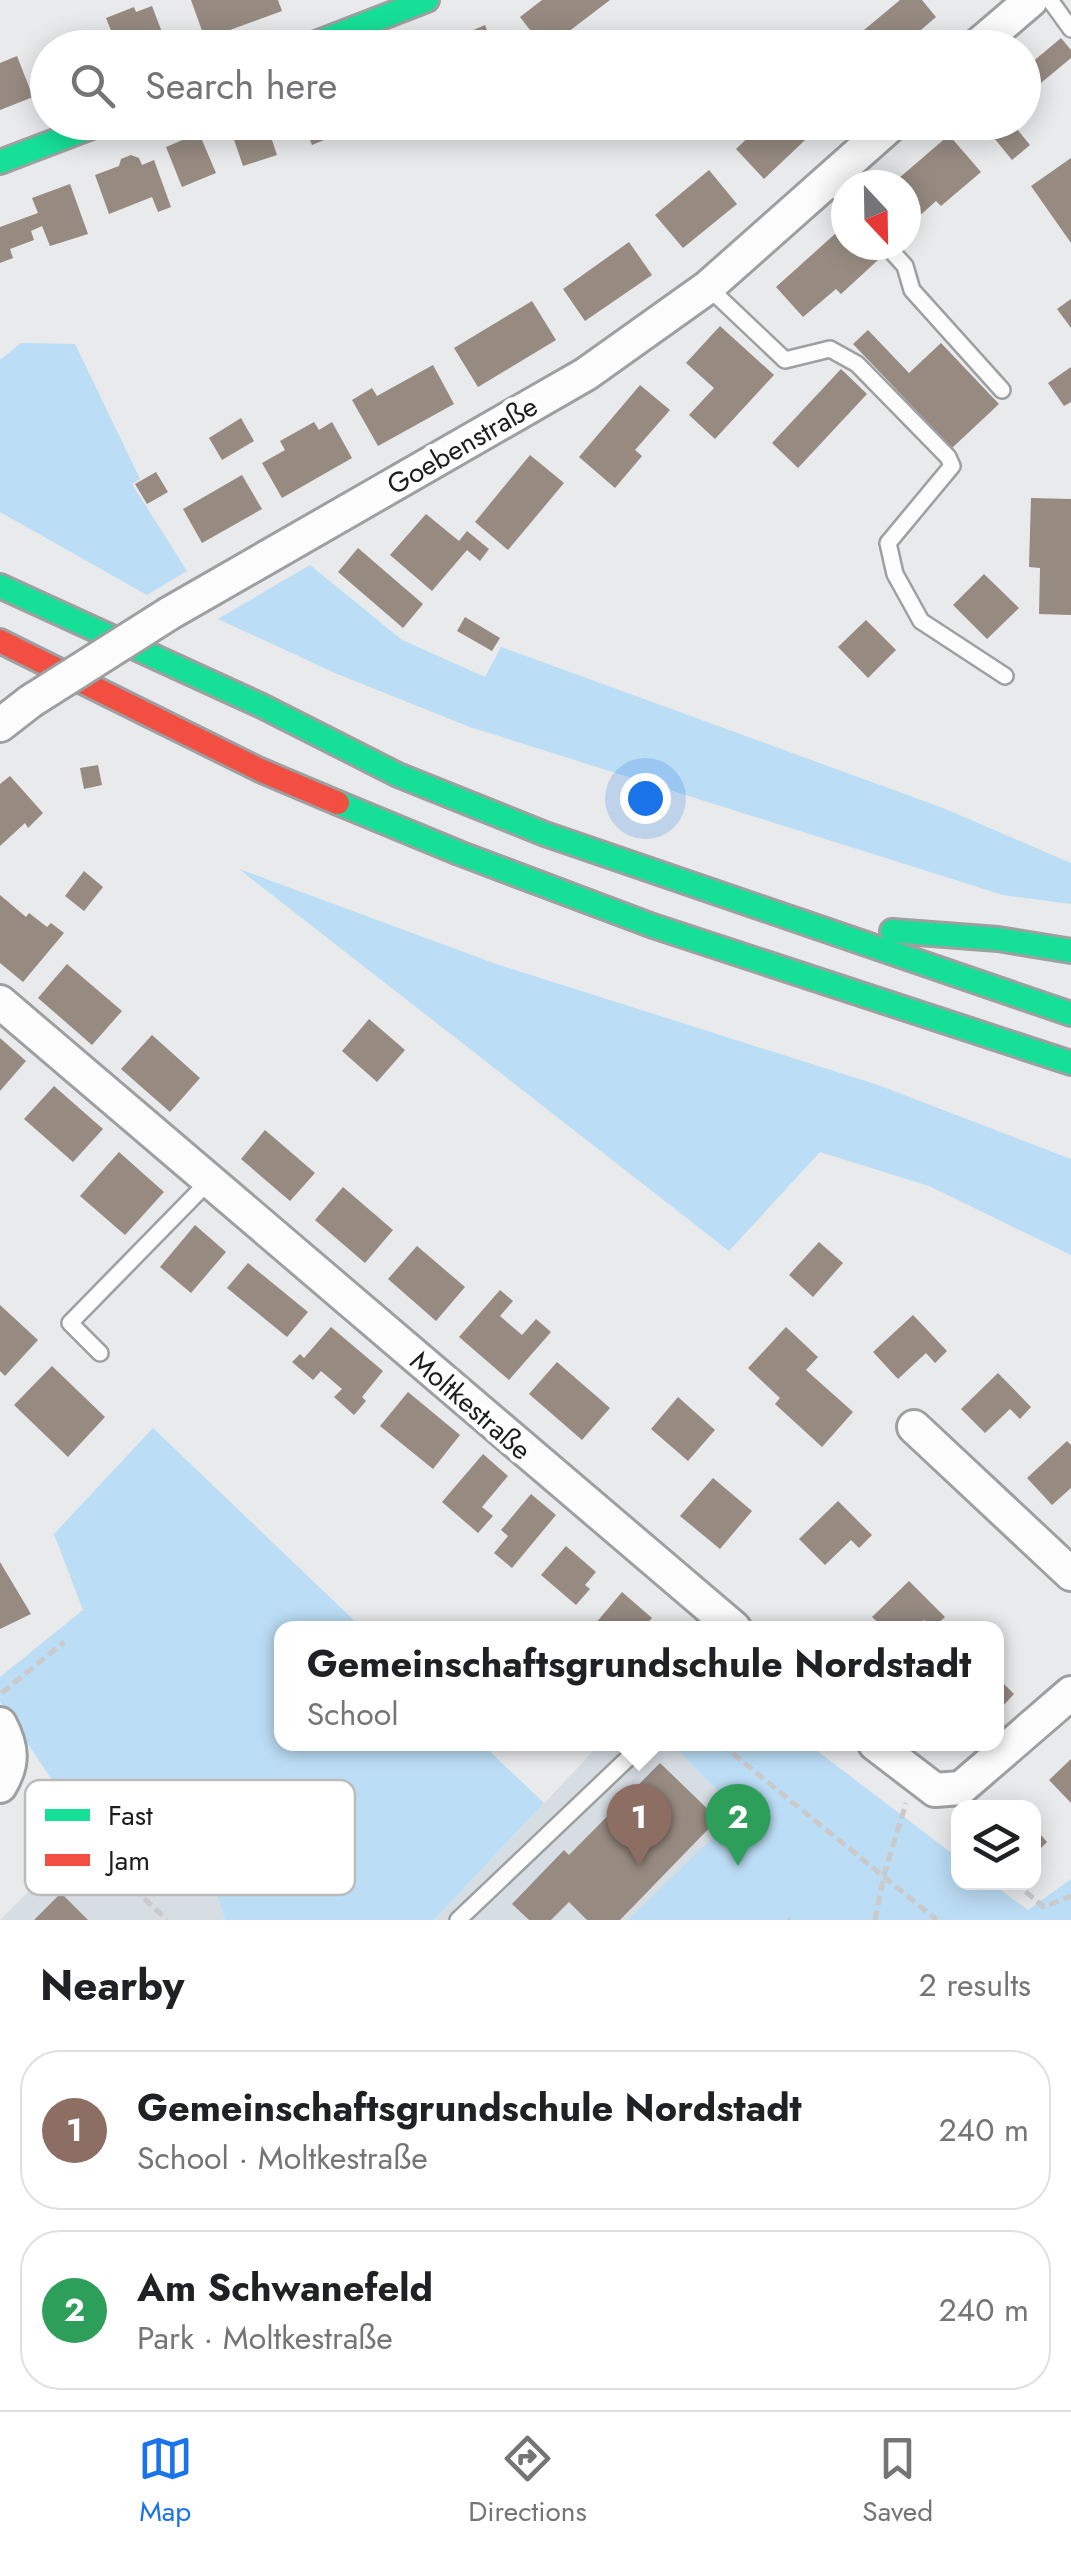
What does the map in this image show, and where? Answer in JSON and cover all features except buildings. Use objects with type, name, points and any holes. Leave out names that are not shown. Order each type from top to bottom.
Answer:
[{"type":"main road","points":[[350,30],[427,0]]},
{"type":"main road","points":[[0,162],[58,140]]},
{"type":"main road","points":[[0,586],[262,706],[398,775],[564,840],[1071,1014]]},
{"type":"main road","points":[[0,641],[260,770],[459,853],[653,926],[1071,1063]]},
{"type":"main road","points":[[820,925],[998,939],[1071,951]]},
{"type":"main road","points":[[1012,1044],[1071,1074]]},
{"type":"street","points":[[996,30],[1031,0]]},
{"type":"street","name":"Goebenstraße","points":[[856,170],[880,140]]},
{"type":"street","name":"Goebenstraße","points":[[0,725],[170,613],[586,374],[831,197]]},
{"type":"street","name":"Moltkestraße","points":[[0,1002],[726,1621]]},
{"type":"street","points":[[914,1427],[1071,1574]]},
{"type":"street","points":[[1004,1751],[1071,1693]]},
{"type":"street","points":[[0,1724],[11,1749],[8,1772],[0,1786]]},
{"type":"street","points":[[884,1751],[934,1790],[961,1788],[1004,1751]]},
{"type":"lane","points":[[1050,0],[1071,30]]},
{"type":"lane","points":[[900,260],[912,290],[1002,390]]},
{"type":"lane","points":[[708,287],[785,360],[830,349],[857,364],[948,457],[952,466],[943,481],[888,543],[896,574],[921,621],[1005,676]]},
{"type":"lane","points":[[100,1353],[70,1323],[209,1181]]},
{"type":"lane","points":[[458,1920],[636,1751]]},
{"type":"path","points":[[0,1695],[64,1642]]},
{"type":"path","points":[[730,1751],[937,1920]]},
{"type":"path","points":[[876,1920],[884,1875],[914,1776]]},
{"type":"path","points":[[1023,1890],[1044,1908],[1071,1896]]},
{"type":"path","points":[[141,1895],[167,1920]]},
{"type":"shaded area","points":[[21,343],[75,344],[140,479],[132,484],[187,571],[147,595],[0,512],[0,360]]},
{"type":"shaded area","points":[[310,565],[402,640],[485,677],[501,647],[943,808],[1071,863],[1071,904],[1003,895],[470,727],[335,673],[218,619]]},
{"type":"shaded area","points":[[239,869],[496,964],[878,1085],[1071,1159],[1071,1255],[929,1186],[820,1152],[729,1251]]},
{"type":"shaded area","points":[[153,1428],[355,1621],[274,1621],[274,1751],[489,1751],[544,1803],[434,1920],[225,1920],[217,1895],[355,1895],[355,1780],[52,1780],[0,1702],[0,1677],[83,1610],[54,1534]]},
{"type":"shaded area","points":[[593,1751],[678,1751],[847,1920],[434,1920]]},
{"type":"shaded area","points":[[678,1751],[817,1751],[951,1853],[951,1890],[1001,1890],[1028,1910],[1071,1879],[1071,1920],[628,1920],[739,1812]]},
{"type":"shaded area","points":[[25,1895],[217,1895],[225,1920],[0,1920]]},
{"type":"traffic: fast","points":[[350,30],[427,0]]},
{"type":"traffic: fast","points":[[0,162],[58,140]]},
{"type":"traffic: fast","points":[[0,586],[262,706],[398,775],[545,834],[1071,1014]]},
{"type":"traffic: fast","points":[[338,803],[653,926],[1071,1063]]},
{"type":"traffic: fast","points":[[892,931],[998,939],[1071,951]]},
{"type":"traffic: jam","points":[[0,641],[260,770],[338,803]]},
{"type":"place","name":"Gemeinschaftsgrundschule Nordstadt","points":[[639,1866]]},
{"type":"place","name":"Am Schwanefeld","points":[[738,1866]]}]
